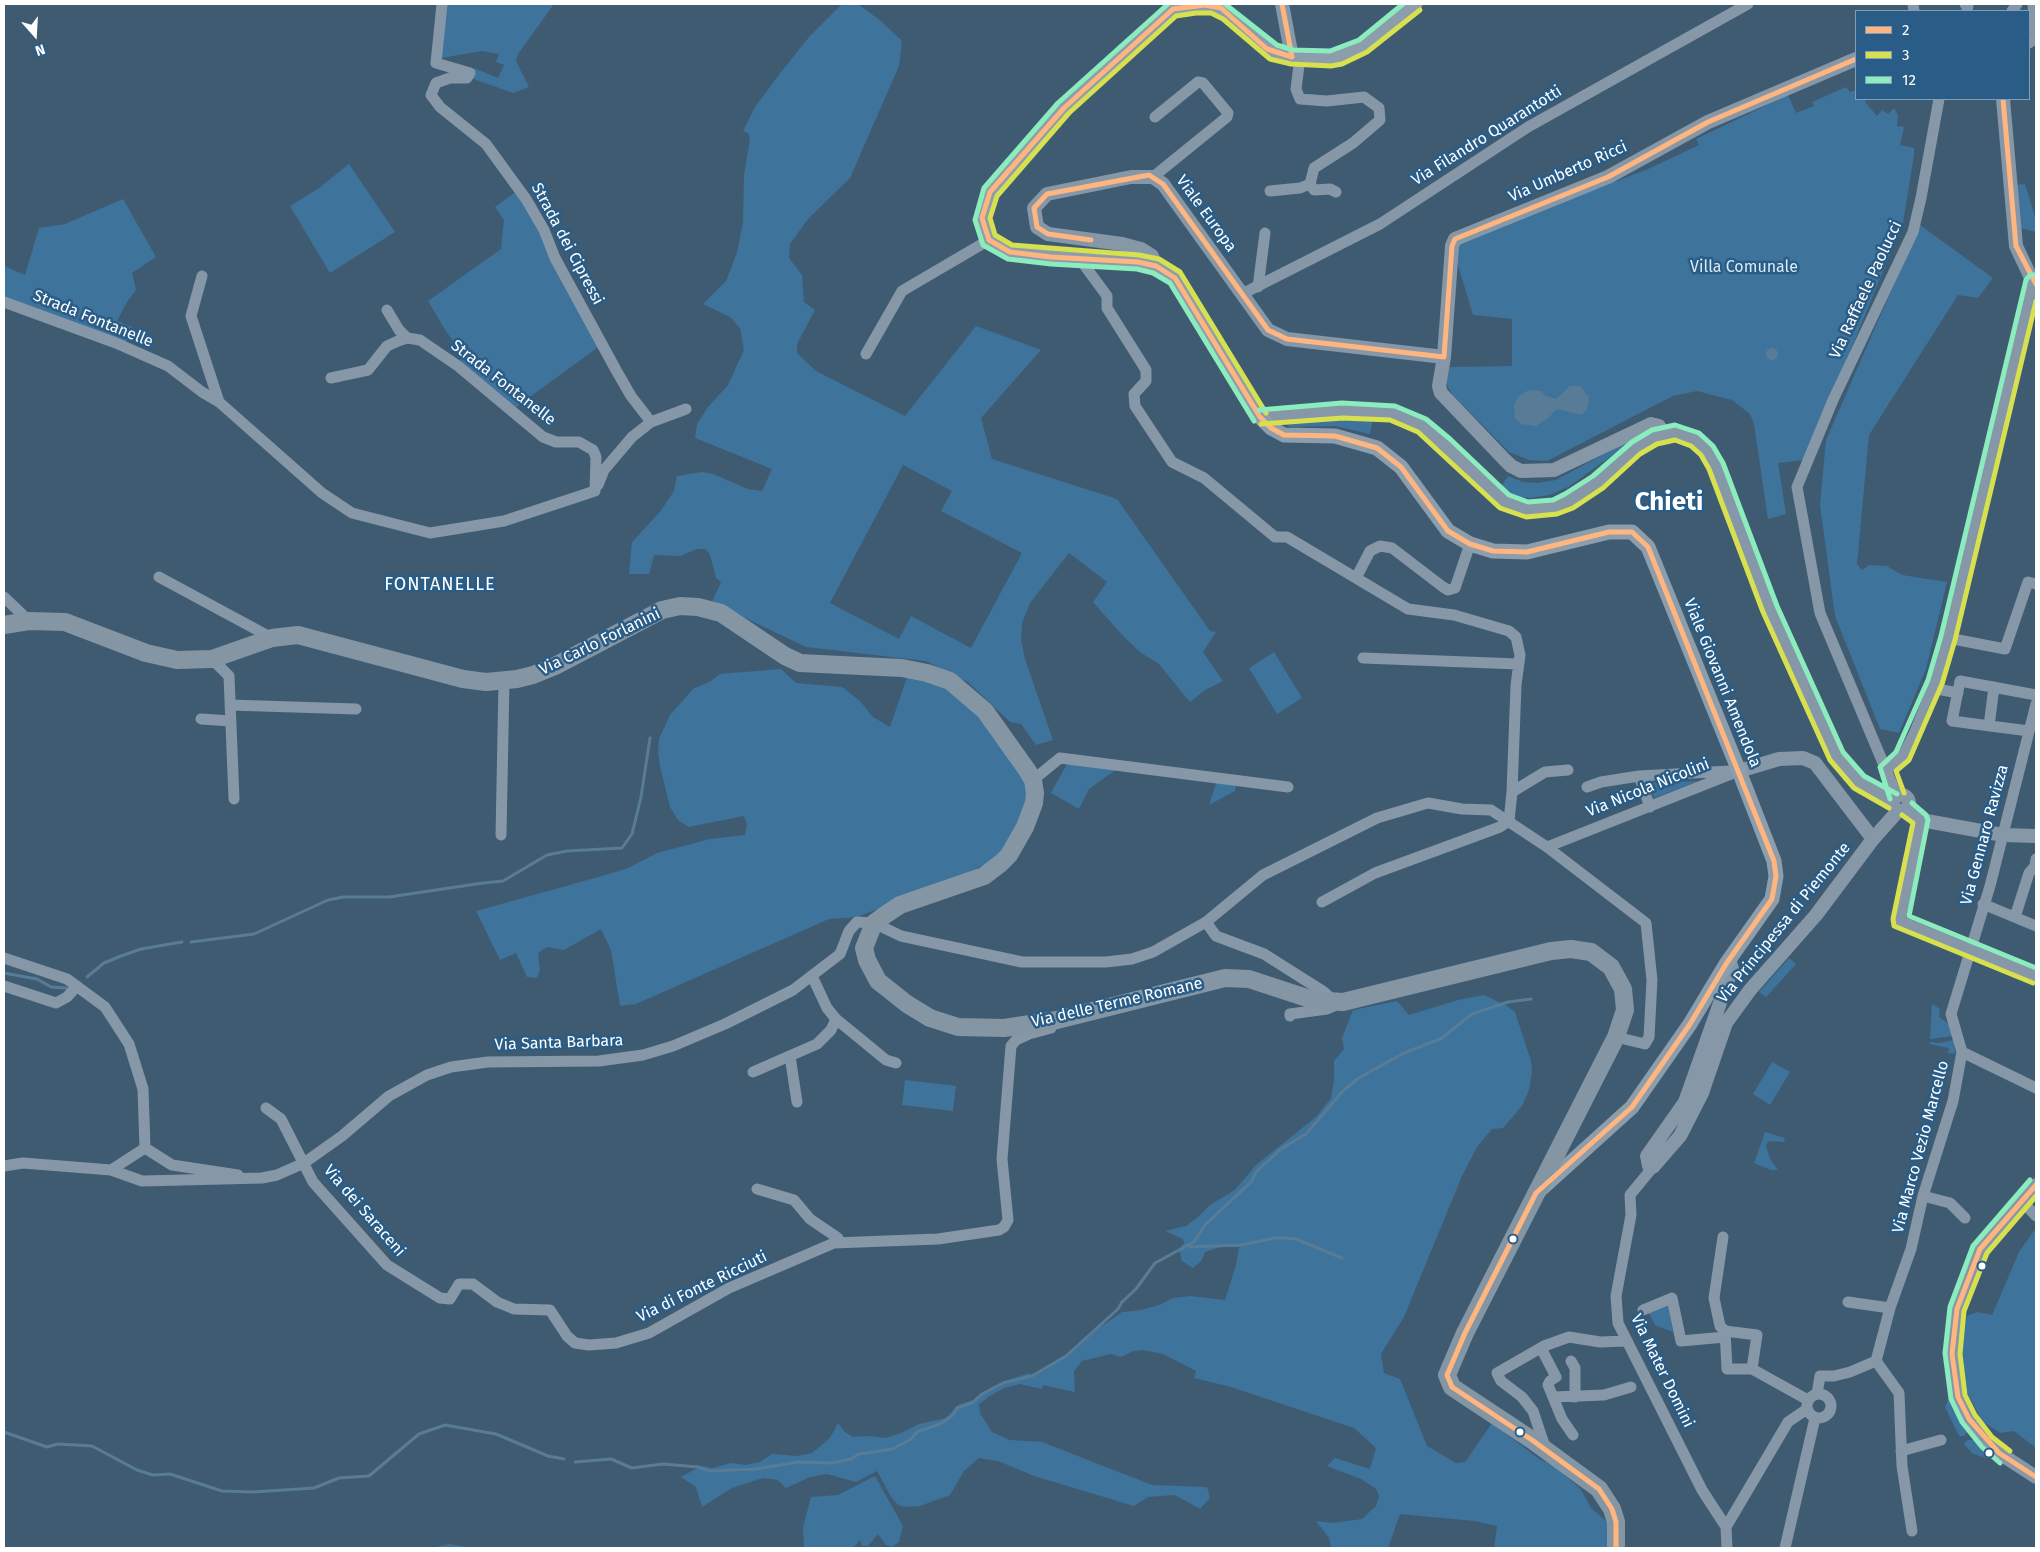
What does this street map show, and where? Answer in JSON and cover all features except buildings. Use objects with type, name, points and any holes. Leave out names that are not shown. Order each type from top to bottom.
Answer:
[{"type":"main road","points":[[1260,417],[1175,278],[1156,266],[1138,262],[1010,252],[989,240],[982,218],[990,192],[1064,108],[1174,9],[1205,4],[1221,8],[1268,49],[1296,57],[1331,59],[1348,54],[1363,46],[1415,4]]},
{"type":"main road","name":"Viale Giovanni Amendola","points":[[1260,417],[1272,428],[1284,435],[1335,436],[1377,448],[1401,467],[1448,531],[1470,544],[1493,551],[1527,552],[1609,532],[1632,532],[1648,547],[1740,771],[1774,861],[1776,876],[1772,899],[1730,960],[1690,1024],[1632,1107],[1536,1193]]},
{"type":"main road","name":"Via Carlo Forlanini","points":[[4,625],[29,621],[65,622],[146,653],[177,660],[212,659],[272,638],[298,635],[462,679],[504,681],[525,677],[555,666],[662,610],[680,606],[698,607],[721,613],[785,656],[800,663],[902,668],[927,673],[950,681],[985,711],[1033,780]]},
{"type":"main road","points":[[874,923],[900,905],[984,876],[1001,863],[1009,855],[1030,815],[1035,793],[1033,780]]},
{"type":"main road","name":"Via delle Terme Romane","points":[[874,923],[864,948],[867,960],[878,981],[907,1004],[930,1018],[958,1027],[1004,1028],[1075,1015],[1224,978],[1249,980],[1334,1006],[1551,951],[1571,949],[1591,952],[1611,967],[1623,989],[1625,1010],[1616,1037],[1465,1333],[1447,1376],[1452,1387],[1546,1450]]},
{"type":"main road","points":[[1546,1450],[1599,1488],[1606,1498],[1616,1522],[1616,1548]]},
{"type":"street","name":"Strada dei Cipressi","points":[[442,4],[436,63],[470,73],[468,78],[450,78],[436,84],[431,95],[440,107],[486,144],[526,199],[544,230],[555,258],[616,370],[651,422]]},
{"type":"street","points":[[1282,4],[1296,57],[1296,89],[1300,99],[1327,101],[1364,97],[1379,108],[1380,120],[1353,143],[1314,168],[1310,184],[1314,190],[1330,189],[1336,192]]},
{"type":"street","name":"Via Filandro Quarantotti","points":[[1242,294],[1380,224],[1528,127],[1748,4]]},
{"type":"street","points":[[2030,42],[2036,37],[2033,5]]},
{"type":"street","name":"Via Umberto Ricci","points":[[1444,357],[1452,246],[1455,239],[1608,177],[1708,122],[1855,59]]},
{"type":"street","points":[[1153,177],[1227,117],[1228,113],[1203,83],[1198,82],[1155,117]]},
{"type":"street","name":"Via Raffaele Paolucci","points":[[1887,769],[1820,612],[1796,487],[1833,400],[1913,232],[1939,100]]},
{"type":"street","points":[[1899,804],[1887,769],[1902,756],[1914,734],[1932,688],[1948,638],[2035,283],[2016,246],[2003,100]]},
{"type":"street","name":"Viale Europa","points":[[1156,266],[1152,256],[1122,244],[1048,234],[1037,227],[1034,208],[1047,194],[1131,177],[1153,177],[1163,184],[1268,330],[1287,338],[1444,357]]},
{"type":"street","points":[[1270,191],[1300,188],[1310,184]]},
{"type":"street","points":[[1258,287],[1265,233]]},
{"type":"street","points":[[866,354],[902,291],[989,240]]},
{"type":"street","points":[[1079,258],[1108,296],[1107,308],[1146,370],[1146,381],[1134,394],[1135,406],[1172,462],[1204,478],[1275,537],[1287,537],[1408,609],[1454,615],[1509,631],[1516,637],[1520,647],[1509,820]]},
{"type":"street","points":[[202,276],[191,316],[219,402]]},
{"type":"street","name":"Strada Fontanelle","points":[[4,302],[116,343],[168,366],[202,392],[219,402],[322,493],[352,513],[395,526],[430,533],[504,521],[595,491],[596,457],[593,450],[578,442],[556,442],[543,437],[522,417],[458,366],[420,340],[407,338]]},
{"type":"street","points":[[331,378],[368,370],[387,346],[407,338],[398,330],[387,310]]},
{"type":"street","points":[[1444,357],[1439,386],[1444,398],[1511,466],[1521,471],[1554,470],[1651,424],[1659,426],[1662,434]]},
{"type":"street","points":[[595,491],[604,470],[632,437],[651,422],[686,409]]},
{"type":"street","points":[[1260,417],[1343,410],[1392,413],[1422,424],[1495,494],[1516,508],[1527,510],[1554,507],[1569,501],[1598,482],[1636,448],[1662,434],[1675,432],[1700,443],[1716,466],[1770,609],[1836,756],[1859,782],[1899,804],[1922,820],[2003,835],[2036,836]]},
{"type":"street","points":[[1356,578],[1370,551],[1380,546],[1392,548],[1448,590],[1455,588],[1470,544]]},
{"type":"street","points":[[160,577],[272,638]]},
{"type":"street","points":[[1948,638],[2005,649],[2028,582],[2036,584]]},
{"type":"street","points":[[4,597],[29,621]]},
{"type":"street","points":[[1363,658],[1518,664]]},
{"type":"street","points":[[212,659],[229,676],[234,799]]},
{"type":"street","points":[[502,835],[504,681]]},
{"type":"street","points":[[2032,730],[1952,722],[1960,681],[2036,695]]},
{"type":"street","points":[[1989,726],[1994,687]]},
{"type":"street","points":[[1932,688],[1958,693]]},
{"type":"street","name":"Via Gennaro Ravizza","points":[[1962,1052],[1951,1014],[2032,730],[2036,704]]},
{"type":"street","points":[[230,705],[356,710]]},
{"type":"street","points":[[201,719],[231,721]]},
{"type":"street","points":[[1033,780],[1060,758],[1207,782],[1288,787]]},
{"type":"street","name":"Via Nicola Nicolini","points":[[1547,847],[1740,771],[1779,759],[1803,758],[1815,763],[1873,839]]},
{"type":"street","points":[[1512,792],[1545,772],[1568,770]]},
{"type":"street","points":[[1587,787],[1601,782],[1639,776],[1740,771]]},
{"type":"street","points":[[1639,776],[1650,807]]},
{"type":"street","points":[[874,923],[901,936],[1022,962],[1106,962],[1132,959],[1153,952],[1206,922],[1264,875],[1377,818],[1428,803],[1462,809],[1491,810],[1509,820],[1547,847],[1646,923],[1652,980],[1649,1037],[1646,1044],[1616,1037]]},
{"type":"street","name":"Via Principessa di Piemonte","points":[[1653,1168],[1680,1136],[1702,1094],[1726,1023],[1750,990],[1816,915],[1899,804]]},
{"type":"street","points":[[1322,902],[1375,873],[1500,826],[1509,820]]},
{"type":"street","points":[[1922,820],[1900,921],[2036,976]]},
{"type":"street","points":[[2015,917],[2029,873],[2035,866],[2036,859]]},
{"type":"street","points":[[1983,904],[2036,926]]},
{"type":"street","name":"Via Santa Barbara","points":[[262,1178],[277,1175],[304,1163],[342,1136],[389,1096],[427,1076],[451,1067],[488,1062],[599,1061],[643,1055],[673,1046],[733,1020],[793,990],[840,954],[849,931],[858,922],[874,923]]},
{"type":"street","points":[[1206,922],[1216,936],[1264,954],[1324,992],[1334,1006]]},
{"type":"street","points":[[4,958],[67,978],[105,1008],[129,1044],[143,1089],[145,1148]]},
{"type":"street","points":[[1653,1168],[1648,1166],[1647,1156],[1684,1102],[1732,968],[1730,960]]},
{"type":"street","points":[[812,976],[827,1008],[836,1019],[886,1060],[896,1063]]},
{"type":"street","points":[[4,986],[56,1002],[67,997],[77,986]]},
{"type":"street","name":"Via di Fonte Ricciuti","points":[[576,1342],[589,1344],[616,1343],[649,1333],[729,1288],[840,1242],[938,1239],[999,1230],[1004,1227],[1008,1220],[1002,1159],[1012,1046],[1016,1040],[1029,1034],[1067,1025],[1075,1015]]},
{"type":"street","points":[[753,1072],[818,1044],[831,1030],[836,1019]]},
{"type":"street","points":[[1962,1052],[2036,1088]]},
{"type":"street","name":"Via Marco Vezio Marcello","points":[[1876,1361],[1890,1308],[1911,1249],[1923,1196],[1953,1101],[1962,1052]]},
{"type":"street","points":[[790,1056],[797,1102]]},
{"type":"street","points":[[266,1108],[281,1118],[304,1163]]},
{"type":"street","points":[[111,1170],[145,1148]]},
{"type":"street","points":[[145,1148],[172,1165],[262,1178]]},
{"type":"street","points":[[4,1166],[23,1163],[111,1170],[142,1181],[262,1178]]},
{"type":"street","name":"Via dei Saraceni","points":[[304,1163],[313,1182],[387,1265],[440,1298],[450,1299],[459,1284],[473,1284],[498,1302],[514,1309],[550,1310],[567,1336],[576,1342]]},
{"type":"street","name":"Via Mater Domini","points":[[1653,1168],[1630,1195],[1630,1214],[1616,1310],[1618,1323],[1702,1490],[1726,1526]]},
{"type":"street","points":[[2036,1185],[1980,1249],[1957,1309],[1952,1354],[1958,1397],[1963,1409],[1987,1442],[2005,1457],[2036,1477]]},
{"type":"street","points":[[757,1189],[794,1200],[810,1219],[838,1238],[840,1242]]},
{"type":"street","points":[[1923,1196],[1950,1202],[1965,1218]]},
{"type":"street","points":[[2022,1201],[2036,1216]]},
{"type":"street","points":[[1723,1237],[1714,1298],[1720,1326],[1725,1334],[1727,1369],[1752,1369],[1812,1405]]},
{"type":"street","points":[[1643,1310],[1672,1298],[1681,1341],[1725,1334],[1757,1335],[1752,1369]]},
{"type":"street","points":[[1848,1302],[1890,1308]]},
{"type":"street","points":[[1546,1450],[1533,1411],[1522,1398],[1501,1381],[1497,1373],[1541,1348],[1569,1337],[1600,1342],[1626,1341]]},
{"type":"street","points":[[1541,1348],[1556,1378],[1550,1381],[1548,1385],[1562,1419],[1573,1435]]},
{"type":"street","points":[[1571,1361],[1575,1368],[1575,1397]]},
{"type":"street","points":[[1785,1548],[1812,1405],[1820,1376],[1834,1376],[1850,1372],[1876,1361],[1899,1393],[1901,1451],[1912,1531]]},
{"type":"street","points":[[1553,1397],[1604,1395],[1631,1387]]},
{"type":"street","points":[[1727,1548],[1726,1526],[1788,1422],[1812,1405]]},
{"type":"street","points":[[1901,1451],[1941,1440]]},
{"type":"green space","points":[[446,4],[554,4],[518,54],[516,61],[529,87],[513,93],[471,78],[474,68],[498,78],[504,65],[496,62],[499,54],[482,51],[441,58]]},
{"type":"green space","points":[[842,4],[858,4],[881,21],[902,41],[899,66],[850,178],[808,219],[790,244],[789,258],[802,275],[804,302],[815,310],[797,344],[797,353],[816,371],[905,416],[976,326],[1041,350],[981,418],[992,459],[1117,499],[1210,631],[1216,632],[1203,652],[1223,681],[1205,690],[1190,702],[1158,663],[1141,653],[1093,602],[1107,582],[1069,553],[1030,603],[1022,623],[1021,640],[1025,659],[1053,740],[1036,745],[1021,724],[1010,722],[968,682],[926,661],[806,647],[712,602],[721,582],[716,578],[710,555],[706,549],[697,549],[680,556],[654,555],[649,574],[629,574],[632,542],[660,512],[674,491],[677,476],[702,472],[713,474],[748,489],[762,491],[772,469],[695,438],[697,424],[708,407],[728,385],[744,350],[740,328],[730,317],[703,304],[726,281],[737,253],[743,222],[744,175],[750,139],[748,133],[743,131],[755,107],[809,37]],"holes":[[[903,465],[952,491],[941,511],[1022,553],[971,648],[911,616],[899,639],[830,603]]]},
{"type":"green space","name":"Villa Comunale","points":[[1846,87],[1850,92],[1855,90],[1855,100],[1867,100],[1865,102],[1877,116],[1882,110],[1888,114],[1894,108],[1898,115],[1897,126],[1904,127],[1900,145],[1914,148],[1914,155],[1903,223],[1805,460],[1778,463],[1786,514],[1768,519],[1754,424],[1750,414],[1732,400],[1697,391],[1673,396],[1547,461],[1529,460],[1509,452],[1453,395],[1445,382],[1446,371],[1451,367],[1512,366],[1512,319],[1473,315],[1454,252],[1459,242],[1648,169],[1699,145],[1696,139],[1788,95],[1796,113],[1814,106],[1812,102]]},
{"type":"green space","points":[[349,164],[395,232],[330,273],[290,206],[319,188]]},
{"type":"green space","points":[[2025,184],[2036,220],[2036,232],[2020,228],[2015,185]]},
{"type":"green space","points":[[517,191],[601,345],[515,408],[459,364],[463,353],[447,333],[428,301],[501,249],[504,220],[495,207]]},
{"type":"green space","points":[[123,199],[156,257],[132,273],[136,290],[117,321],[132,327],[125,345],[4,298],[4,266],[25,275],[39,228],[65,224]]},
{"type":"green space","points":[[1920,225],[1993,278],[1978,298],[1958,295],[1869,435],[1857,564],[1862,570],[1869,565],[1887,566],[1902,575],[1947,582],[1926,669],[1899,733],[1880,729],[1835,616],[1820,505],[1826,440]]},
{"type":"green space","points":[[1342,415],[1373,418],[1370,434],[1335,426],[1290,427],[1282,421]]},
{"type":"green space","points":[[1645,432],[1568,487],[1549,495],[1530,498],[1514,497],[1500,489],[1508,476],[1523,482],[1538,483],[1556,480]]},
{"type":"green space","points":[[1274,652],[1302,698],[1277,714],[1249,668]]},
{"type":"green space","points":[[781,669],[796,683],[842,687],[860,701],[873,717],[890,727],[908,674],[951,686],[985,718],[1032,793],[1006,846],[992,861],[955,879],[857,917],[829,919],[636,1004],[620,1006],[611,950],[601,929],[564,950],[547,947],[538,953],[540,970],[537,978],[527,977],[516,953],[500,960],[476,911],[628,868],[657,853],[710,839],[745,835],[747,824],[744,816],[689,827],[678,820],[670,807],[660,766],[658,753],[659,739],[670,715],[693,689],[711,681],[720,674]]},
{"type":"green space","points":[[1068,762],[1118,768],[1089,789],[1079,809],[1051,793]]},
{"type":"green space","points":[[1217,780],[1236,783],[1235,791],[1209,805]]},
{"type":"green space","points":[[1699,781],[1654,798],[1649,783]]},
{"type":"green space","points":[[1789,958],[1796,964],[1766,997],[1759,992]]},
{"type":"green space","points":[[1484,995],[1515,1012],[1531,1061],[1532,1072],[1529,1090],[1522,1106],[1503,1128],[1492,1129],[1477,1147],[1462,1176],[1404,1317],[1381,1354],[1384,1373],[1400,1379],[1427,1446],[1456,1463],[1465,1462],[1492,1423],[1538,1458],[1556,1468],[1581,1489],[1591,1508],[1607,1522],[1610,1548],[1494,1548],[1497,1526],[1474,1521],[1400,1514],[1388,1548],[1331,1548],[1329,1538],[1316,1521],[1333,1523],[1362,1519],[1376,1506],[1379,1496],[1376,1489],[1361,1479],[1327,1466],[1335,1458],[1370,1469],[1376,1448],[1354,1428],[1231,1387],[1194,1378],[1196,1371],[1163,1354],[1143,1350],[1133,1351],[1121,1357],[1111,1354],[1082,1361],[1074,1371],[1075,1392],[1043,1385],[1042,1389],[1020,1384],[1004,1388],[979,1404],[980,1413],[992,1432],[1010,1440],[1042,1442],[1152,1485],[1207,1487],[1210,1498],[1200,1509],[1175,1495],[1148,1497],[1134,1506],[1034,1476],[998,1461],[979,1458],[964,1471],[950,1495],[920,1506],[906,1507],[898,1505],[891,1497],[877,1471],[856,1482],[827,1474],[810,1477],[786,1488],[778,1480],[763,1478],[732,1488],[702,1507],[696,1487],[681,1477],[701,1466],[712,1468],[731,1463],[746,1465],[760,1462],[772,1454],[797,1456],[812,1453],[830,1438],[838,1423],[844,1431],[853,1437],[886,1438],[919,1424],[946,1418],[958,1405],[973,1400],[1004,1381],[1030,1373],[1028,1379],[1034,1376],[1065,1358],[1099,1328],[1122,1312],[1141,1310],[1159,1305],[1173,1298],[1190,1296],[1225,1300],[1236,1265],[1239,1247],[1220,1247],[1205,1252],[1202,1260],[1193,1268],[1182,1261],[1179,1249],[1184,1243],[1183,1239],[1165,1231],[1186,1226],[1210,1205],[1235,1190],[1256,1165],[1317,1116],[1331,1098],[1334,1080],[1334,1061],[1344,1049],[1342,1038],[1353,1010],[1397,1001],[1409,1015],[1458,1000]]},
{"type":"green space","points":[[1932,1004],[1940,1009],[1939,1017],[1949,1024],[1953,1036],[1930,1039]]},
{"type":"green space","points":[[1954,1040],[1955,1054],[1948,1053],[1949,1048],[1929,1044],[1930,1042],[1939,1043]]},
{"type":"green space","points":[[1772,1062],[1790,1072],[1770,1105],[1753,1094]]},
{"type":"green space","points":[[905,1080],[956,1086],[953,1111],[902,1105]]},
{"type":"green space","points":[[1765,1132],[1785,1138],[1784,1142],[1769,1141],[1766,1145],[1770,1159],[1778,1170],[1771,1170],[1754,1163]]},
{"type":"green space","points":[[2036,1228],[2036,1448],[2014,1431],[2000,1433],[1982,1421],[1959,1377],[1959,1358],[1967,1316],[1977,1312],[1992,1315],[2019,1252]]},
{"type":"green space","points":[[1668,1304],[1673,1332],[1655,1325],[1647,1310]]},
{"type":"green space","points":[[1951,1392],[1957,1411],[1969,1430],[1964,1436],[1959,1436],[1945,1407]]},
{"type":"green space","points":[[1967,1440],[1977,1440],[1986,1447],[1991,1456],[1987,1458],[1973,1454],[1964,1444]]},
{"type":"green space","points":[[875,1476],[903,1526],[899,1542],[892,1547],[886,1545],[878,1534],[868,1546],[862,1546],[860,1540],[853,1548],[804,1548],[803,1527],[811,1497],[838,1495]]},
{"type":"green space","points":[[450,1544],[466,1547],[470,1548],[431,1548]]},
{"type":"shaded area","points":[[1772,348],[1778,354],[1772,360],[1766,354]]},
{"type":"shaded area","points":[[1570,386],[1580,386],[1589,397],[1587,409],[1582,415],[1557,409],[1536,426],[1521,424],[1515,418],[1514,404],[1519,396],[1529,390],[1541,391],[1546,396],[1556,399]]},
{"type":"waterway","points":[[191,942],[254,934],[328,900],[343,897],[389,897],[503,881],[547,855],[567,851],[622,848],[632,834],[641,797],[650,738]]},
{"type":"waterway","points":[[87,977],[104,963],[121,956],[141,949],[182,942]]},
{"type":"waterway","points":[[4,973],[37,979],[51,987],[66,988]]},
{"type":"waterway","points":[[575,1462],[611,1459],[632,1468],[663,1464],[698,1467],[710,1471],[755,1469],[799,1462],[832,1463],[851,1459],[859,1454],[893,1449],[911,1439],[917,1432],[940,1424],[953,1415],[957,1408],[972,1403],[982,1394],[1003,1383],[1032,1376],[1066,1356],[1118,1309],[1155,1263],[1194,1242],[1205,1225],[1252,1181],[1256,1172],[1281,1149],[1306,1134],[1342,1092],[1357,1079],[1402,1054],[1442,1038],[1472,1014],[1508,1002],[1531,999]]},
{"type":"waterway","points":[[1190,1247],[1241,1245],[1275,1238],[1285,1238],[1296,1239],[1342,1258]]},
{"type":"waterway","points":[[4,1432],[47,1447],[58,1444],[92,1446],[137,1470],[153,1475],[170,1474],[222,1491],[253,1492],[314,1488],[339,1478],[369,1476],[419,1434],[445,1425],[496,1434],[548,1456],[564,1459]]},
{"type":"transit line","name":"12","points":[[1168,4],[1058,103],[984,188],[975,220],[983,245],[1008,259],[1051,264],[1137,269],[1153,273],[1170,283],[1254,421]]},
{"type":"transit line","name":"12","points":[[1225,4],[1277,45],[1293,50],[1330,51],[1359,40],[1403,4]]},
{"type":"transit line","name":"2","points":[[1282,4],[1292,57]]},
{"type":"transit line","name":"2","points":[[1292,57],[1267,49],[1221,8],[1205,5],[1173,9],[1064,108],[990,192],[982,218],[989,240],[1010,252],[1051,257],[1138,262],[1156,266],[1175,278],[1260,417],[1271,428],[1284,435],[1335,436],[1377,448],[1401,467],[1448,531],[1470,544],[1493,551],[1527,552],[1609,532],[1632,532],[1648,547],[1774,861],[1776,876],[1772,899],[1726,964],[1690,1024],[1632,1107],[1536,1193],[1465,1333],[1447,1375],[1452,1387],[1532,1440],[1599,1489],[1612,1509],[1616,1522],[1616,1548]]},
{"type":"transit line","name":"3","points":[[1266,413],[1180,272],[1159,259],[1139,255],[1012,245],[995,235],[990,218],[997,196],[1069,113],[1176,16],[1211,13],[1223,19],[1270,59],[1291,64],[1331,66],[1342,64],[1367,52],[1420,10]]},
{"type":"transit line","name":"2","points":[[1444,357],[1452,246],[1455,239],[1608,177],[1708,122],[1855,59]]},
{"type":"transit line","name":"2","points":[[2003,100],[2016,246],[2036,284]]},
{"type":"transit line","name":"2","points":[[1091,240],[1048,234],[1037,227],[1034,208],[1047,194],[1149,175],[1163,184],[1268,330],[1287,339],[1444,357]]},
{"type":"transit line","name":"12","points":[[1890,799],[1880,767],[1896,752],[1928,680],[1941,636],[2026,280],[2030,275],[2036,275]]},
{"type":"transit line","name":"3","points":[[1904,793],[1896,771],[1909,760],[1942,684],[1955,640],[2036,301]]},
{"type":"transit line","name":"12","points":[[1259,410],[1342,403],[1395,406],[1426,419],[1509,495],[1528,502],[1553,500],[1565,494],[1593,476],[1632,442],[1652,430],[1675,425],[1699,433],[1713,446],[1723,463],[1777,606],[1843,752],[1864,776],[1897,794]]},
{"type":"transit line","name":"3","points":[[1261,424],[1343,418],[1390,420],[1418,432],[1500,508],[1526,517],[1557,514],[1573,508],[1603,488],[1640,454],[1657,444],[1675,440],[1691,446],[1701,455],[1709,469],[1763,612],[1830,760],[1854,788],[1889,808]]},
{"type":"transit line","name":"12","points":[[1912,803],[1926,815],[1928,820],[1909,916],[2036,968]]},
{"type":"transit line","name":"3","points":[[1902,815],[1913,823],[1893,919],[1894,926],[2033,983]]},
{"type":"transit line","name":"12","points":[[2000,1463],[1982,1447],[1962,1422],[1951,1399],[1945,1353],[1950,1307],[1973,1246],[2030,1180]]},
{"type":"transit line","name":"2","points":[[2036,1185],[1980,1249],[1957,1309],[1952,1354],[1958,1397],[1969,1419],[1999,1453],[2036,1477]]},
{"type":"transit line","name":"3","points":[[2010,1451],[1992,1437],[1975,1415],[1965,1395],[1960,1354],[1964,1311],[1987,1253],[2036,1196]]},
{"type":"district","name":"Chieti","points":[[1669,503]]},
{"type":"district","name":"FONTANELLE","points":[[440,585]]}]
